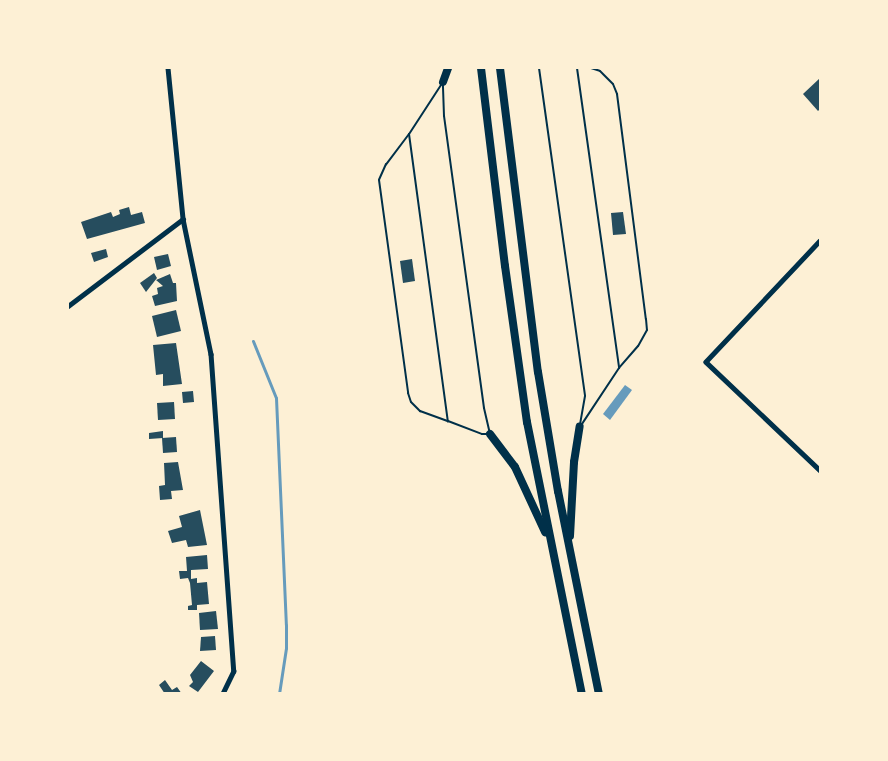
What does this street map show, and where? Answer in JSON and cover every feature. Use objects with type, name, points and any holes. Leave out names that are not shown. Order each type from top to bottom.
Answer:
[{"type":"highway","points":[[443,82],[448,68]]},
{"type":"highway","points":[[481,68],[526,411],[582,693]]},
{"type":"highway","points":[[500,68],[538,372],[570,552],[599,693]]},
{"type":"highway","points":[[570,552],[572,480],[580,426]]},
{"type":"highway","points":[[490,434],[515,467],[551,542]]},
{"type":"street","points":[[168,68],[183,219],[212,354],[234,671],[223,693]]},
{"type":"street","points":[[68,306],[183,219]]},
{"type":"street","points":[[820,241],[706,362],[820,470]]},
{"type":"lane","points":[[539,68],[585,396],[580,426]]},
{"type":"lane","points":[[577,68],[619,368]]},
{"type":"lane","points":[[580,426],[647,330],[617,94],[613,84],[600,71],[591,68]]},
{"type":"lane","points":[[443,82],[444,116],[484,408],[490,434],[482,434],[420,411],[411,402],[381,193],[381,173],[443,82]]},
{"type":"lane","points":[[409,134],[448,421]]},
{"type":"water","points":[[625,385],[632,390],[610,420],[603,414]]},
{"type":"building","points":[[820,78],[820,109],[818,111],[803,94]]},
{"type":"building","points":[[129,207],[131,215],[142,212],[145,223],[87,239],[81,222],[111,212],[113,217],[120,214],[119,210]]},
{"type":"building","points":[[623,212],[626,234],[613,235],[611,213]]},
{"type":"building","points":[[106,249],[108,257],[94,262],[91,253]]},
{"type":"building","points":[[168,254],[171,266],[157,270],[154,257]]},
{"type":"building","points":[[412,259],[415,281],[403,283],[400,261]]},
{"type":"building","points":[[154,273],[157,278],[146,292],[140,283]]},
{"type":"building","points":[[170,274],[173,283],[176,283],[177,301],[155,306],[152,296],[158,294],[157,288],[163,286],[156,280]]},
{"type":"building","points":[[176,310],[181,331],[157,337],[152,316]]},
{"type":"building","points":[[176,343],[182,384],[163,386],[163,374],[156,375],[153,345]]},
{"type":"building","points":[[193,391],[194,402],[183,403],[182,392]]},
{"type":"building","points":[[174,402],[175,419],[158,420],[157,403]]},
{"type":"building","points":[[163,431],[163,438],[149,439],[149,433]]},
{"type":"building","points":[[176,437],[177,452],[163,453],[162,438]]},
{"type":"building","points":[[178,462],[183,490],[171,491],[172,499],[160,500],[159,486],[165,485],[164,463]]},
{"type":"building","points":[[200,510],[207,545],[188,547],[186,540],[172,543],[168,531],[182,527],[179,516]]},
{"type":"building","points":[[207,555],[208,569],[191,570],[191,579],[197,578],[197,583],[207,582],[209,604],[197,605],[197,610],[188,610],[188,606],[192,605],[190,583],[188,578],[180,579],[179,571],[187,571],[186,557]]},
{"type":"building","points":[[216,611],[218,629],[200,630],[199,613]]},
{"type":"building","points":[[215,636],[216,650],[200,651],[201,637]]},
{"type":"building","points":[[201,661],[214,671],[198,692],[189,686],[193,682],[190,675]]},
{"type":"building","points":[[165,680],[172,690],[177,687],[182,694],[165,694],[159,685]]},
{"type":"waterway","points":[[253,341],[276,398],[286,625],[286,648],[279,694]]}]
